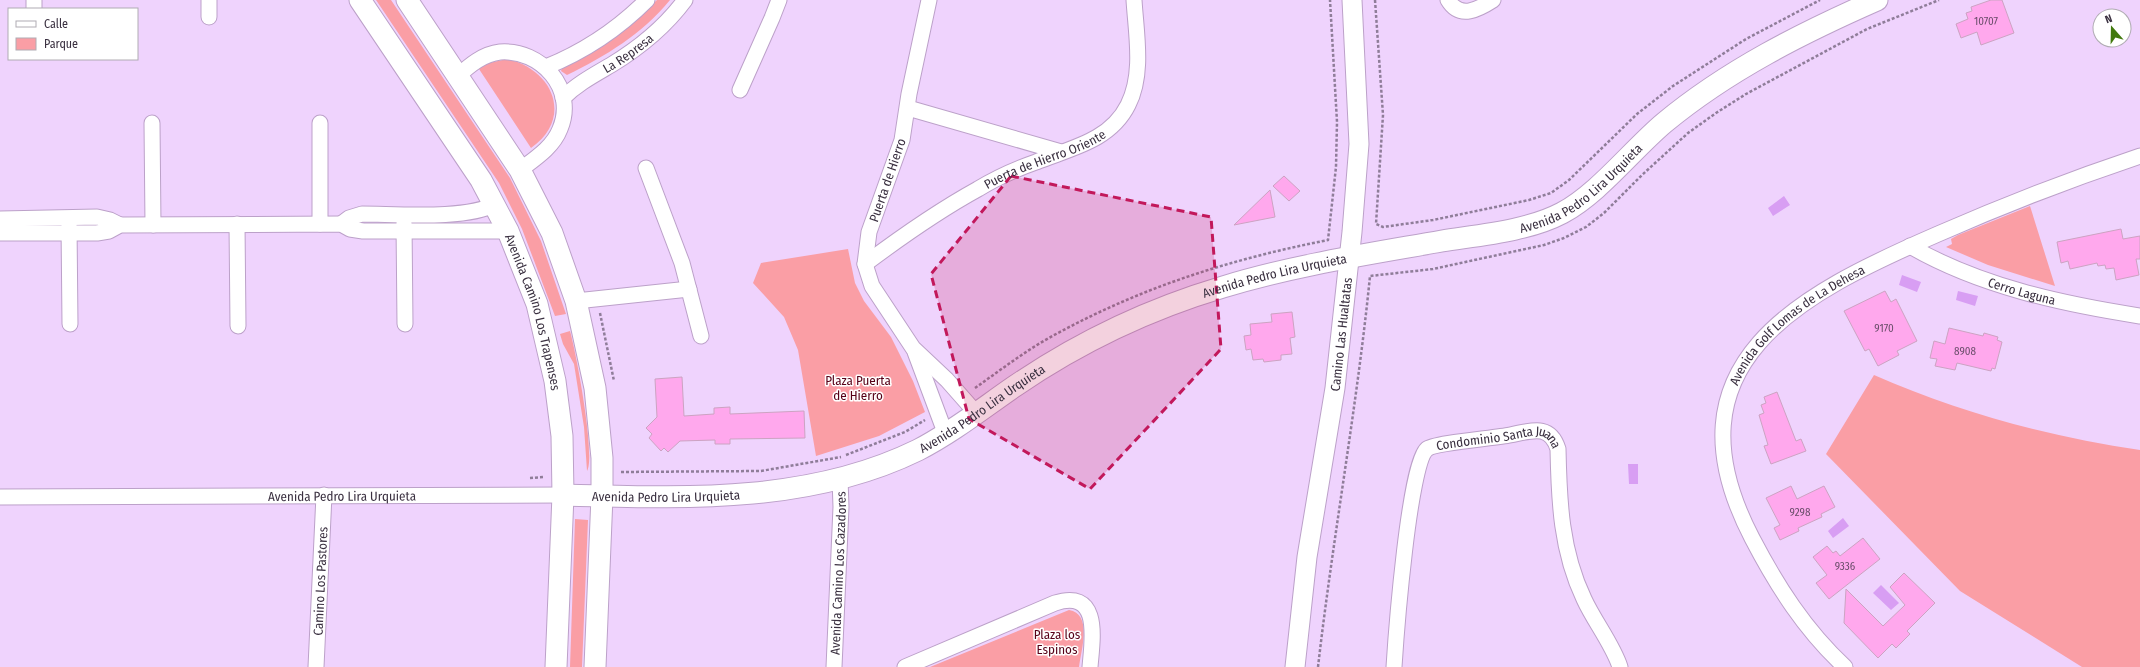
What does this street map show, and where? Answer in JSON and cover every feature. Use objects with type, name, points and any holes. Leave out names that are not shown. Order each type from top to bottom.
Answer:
[{"type":"main road","name":"Avenida Camino Los Trapenses","points":[[360,0],[467,158],[495,204],[508,231],[537,304],[550,355],[562,436],[563,495],[556,667]]},
{"type":"main road","points":[[407,0],[520,170],[552,233],[576,301],[595,388],[600,423],[602,496],[595,667]]},
{"type":"main road","name":"Avenida Pedro Lira Urquieta","points":[[563,495],[602,496],[749,494],[808,486],[840,479],[890,462],[946,434],[977,414],[1014,386],[1052,362],[1091,341],[1151,313],[1186,299],[1254,278],[1350,257],[1521,227],[1557,216],[1579,202],[1658,128],[1719,83],[1747,65],[1806,33],[1877,0]]},
{"type":"street","points":[[209,0],[209,17]]},
{"type":"street","points":[[546,68],[603,36],[620,24],[647,0]]},
{"type":"street","name":"La Represa","points":[[563,98],[577,85],[619,60],[646,41],[673,15],[684,0]]},
{"type":"street","points":[[740,90],[772,18],[778,0]]},
{"type":"street","name":"Puerta de Hierro","points":[[929,0],[902,140],[869,232],[865,264],[872,286],[913,348],[946,434]]},
{"type":"street","name":"Puerta de Hierro Oriente","points":[[865,264],[924,222],[979,188],[1061,152],[1089,142],[1107,132],[1122,115],[1129,104],[1133,92],[1137,69],[1134,0]]},
{"type":"street","name":"Camino Las Hualtatas","points":[[1295,667],[1307,557],[1335,388],[1350,257],[1359,144],[1352,0]]},
{"type":"street","points":[[1448,0],[1459,10],[1470,12],[1493,0]]},
{"type":"street","points":[[458,76],[477,61],[499,52],[528,56],[546,68],[555,78],[563,98],[564,111],[560,130],[546,149],[520,170]]},
{"type":"street","points":[[908,108],[1061,152]]},
{"type":"street","points":[[152,123],[153,225]]},
{"type":"street","points":[[320,123],[320,224]]},
{"type":"street","name":"Avenida Golf Lomas de La Dehesa","points":[[1845,667],[1812,632],[1790,604],[1774,580],[1738,512],[1725,466],[1723,436],[1724,420],[1732,388],[1748,356],[1770,330],[1796,308],[1834,284],[1910,246],[2010,203],[2140,156]]},
{"type":"street","points":[[646,168],[677,248],[701,336]]},
{"type":"street","points":[[341,224],[349,218],[362,214],[469,213],[487,209],[495,204]]},
{"type":"street","points":[[404,214],[405,324]]},
{"type":"street","points":[[0,219],[69,217],[104,218],[120,225]]},
{"type":"street","points":[[69,217],[70,324]]},
{"type":"street","points":[[237,224],[238,326]]},
{"type":"street","points":[[0,234],[103,232],[120,225],[237,224],[341,224],[356,231],[508,231]]},
{"type":"street","name":"Cerro Laguna","points":[[1910,246],[1939,261],[2011,288],[2071,304],[2140,316]]},
{"type":"street","points":[[576,301],[689,289]]},
{"type":"street","name":"Puerta de Hierro","points":[[913,348],[947,380],[977,414]]},
{"type":"street","name":"Condominio Santa Juana","points":[[1394,667],[1407,536],[1418,467],[1422,453],[1427,448],[1437,444],[1487,439],[1536,430],[1547,433],[1556,443],[1558,449],[1560,514],[1569,558],[1583,598],[1620,667]]},
{"type":"street","name":"Avenida Camino Los Cazadores","points":[[834,667],[841,507],[840,479]]},
{"type":"street","name":"Camino Los Pastores","points":[[316,667],[324,495]]},
{"type":"street","name":"Avenida Pedro Lira Urquieta","points":[[0,497],[563,495]]},
{"type":"street","points":[[905,667],[1055,603],[1069,600],[1082,605],[1091,617],[1093,624],[1090,667]]},
{"type":"path","points":[[1328,240],[1336,167],[1337,122],[1330,0]]},
{"type":"path","points":[[1375,0],[1383,115],[1376,224],[1383,227],[1433,220],[1529,200],[1551,193],[1569,180],[1637,114],[1673,86],[1746,39],[1820,0]]},
{"type":"path","points":[[1318,667],[1331,557],[1361,363],[1370,276]]},
{"type":"path","points":[[621,472],[761,471],[801,465],[842,456],[873,446],[905,432],[937,412]]},
{"type":"highlighted area","points":[[1011,176],[1211,217],[1221,349],[1090,489],[969,419],[931,274]]},
{"type":"green space","points":[[376,0],[391,0],[510,178],[541,241],[566,314],[555,316],[522,229],[499,183]]},
{"type":"green space","points":[[657,0],[670,0],[648,23],[623,43],[596,60],[567,75],[561,71],[563,65],[626,29]]},
{"type":"green space","points":[[507,59],[523,64],[536,73],[546,84],[552,96],[554,109],[552,123],[544,136],[531,148],[479,69],[484,64]]},
{"type":"green space","points":[[2030,206],[2055,286],[1988,265],[1946,247],[1952,244],[1951,239],[1958,235]]},
{"type":"green space","name":"Plaza Puerta de Hierro","points":[[848,249],[855,283],[864,301],[891,337],[913,381],[925,412],[879,436],[816,456],[798,350],[784,317],[753,283],[761,263]]},
{"type":"green space","points":[[570,331],[587,426],[589,462],[587,471],[584,427],[574,364],[563,344],[560,334]]},
{"type":"green space","points":[[1874,375],[1971,412],[2004,422],[2106,445],[2140,450],[2140,667],[2082,667],[1960,591],[1826,454]]},
{"type":"green space","points":[[575,519],[588,520],[582,667],[570,667]]},
{"type":"green space","name":"Plaza los Espinos","points":[[1069,610],[1076,613],[1081,618],[1083,625],[1084,634],[1079,667],[930,667]]},
{"type":"shaded area","points":[[1784,196],[1790,205],[1773,216],[1768,208]]},
{"type":"shaded area","points":[[1902,275],[1921,282],[1917,292],[1899,285]]},
{"type":"shaded area","points":[[1958,291],[1978,296],[1975,306],[1956,300]]},
{"type":"shaded area","points":[[1628,464],[1638,464],[1638,484],[1629,484]]},
{"type":"shaded area","points":[[1843,518],[1849,526],[1833,538],[1828,531]]},
{"type":"shaded area","points":[[1881,585],[1899,603],[1891,610],[1873,593]]},
{"type":"building","points":[[1991,0],[2002,0],[2014,33],[1981,45],[1977,32],[1961,38],[1956,24],[1968,19],[1966,13],[1972,11],[1971,7]]},
{"type":"building","points":[[1284,176],[1300,191],[1289,201],[1273,186]]},
{"type":"building","points":[[1270,190],[1275,217],[1234,225]]},
{"type":"building","points":[[2121,229],[2123,239],[2140,236],[2140,259],[2136,259],[2139,275],[2116,280],[2114,268],[2106,269],[2105,265],[2098,266],[2097,263],[2070,269],[2068,261],[2061,263],[2057,242]]},
{"type":"building","points":[[1885,291],[1891,302],[1896,299],[1917,341],[1897,351],[1899,355],[1878,366],[1869,349],[1865,351],[1844,311]]},
{"type":"building","points":[[1292,312],[1295,337],[1290,338],[1292,354],[1281,355],[1281,360],[1264,362],[1263,359],[1253,360],[1251,349],[1246,350],[1244,336],[1251,335],[1250,324],[1272,322],[1271,314]]},
{"type":"building","points":[[1949,328],[1983,336],[1984,333],[1998,337],[1997,340],[2002,342],[1995,369],[1992,368],[1991,371],[1957,363],[1955,370],[1935,366],[1937,359],[1930,358],[1934,341],[1945,344]]},
{"type":"building","points":[[682,377],[684,416],[714,414],[714,408],[730,407],[730,414],[804,411],[805,438],[730,439],[730,444],[715,444],[715,440],[680,441],[668,452],[664,448],[661,451],[649,438],[652,434],[646,428],[657,417],[655,379]]},
{"type":"building","points":[[1777,392],[1796,441],[1801,439],[1806,451],[1771,464],[1764,446],[1768,445],[1759,415],[1764,413],[1761,405],[1766,403],[1764,397]]},
{"type":"building","points":[[1791,486],[1797,499],[1824,486],[1835,507],[1821,514],[1822,517],[1798,528],[1799,531],[1780,540],[1774,528],[1780,525],[1766,498]]},
{"type":"building","points":[[1863,538],[1880,559],[1829,599],[1816,583],[1827,575],[1813,557],[1827,546],[1833,553],[1836,551],[1840,556]]},
{"type":"building","points":[[1904,573],[1935,603],[1907,631],[1910,634],[1896,648],[1892,644],[1878,658],[1844,623],[1846,589],[1883,626],[1905,605],[1890,587]]}]
